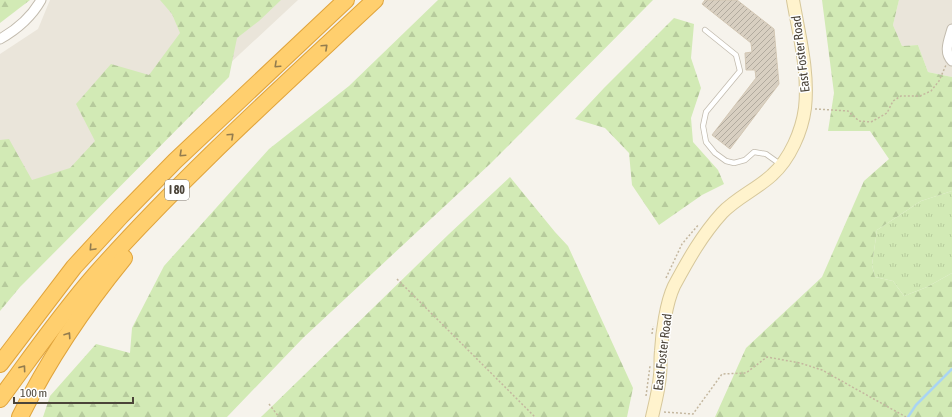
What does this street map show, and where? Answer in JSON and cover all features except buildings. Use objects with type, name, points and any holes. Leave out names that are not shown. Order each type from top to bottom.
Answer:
[{"type":"highway","name":"I 80","points":[[0,364],[74,267],[175,161],[346,0]]},
{"type":"highway","name":"I 80","points":[[0,399],[64,313],[95,275],[213,152],[376,0]]},
{"type":"highway","points":[[20,417],[34,388],[52,359],[111,274],[213,152]]},
{"type":"highway","points":[[0,352],[74,267]]},
{"type":"street","points":[[0,39],[27,19],[41,0]]},
{"type":"street","name":"East Foster Road","points":[[653,414],[660,375],[660,352],[664,320],[673,289],[690,256],[723,212],[772,175],[782,165],[792,148],[800,129],[805,109],[806,84],[793,0]]},
{"type":"street","points":[[951,60],[947,47],[952,29]]},
{"type":"lane","points":[[705,30],[736,55],[740,71],[706,112],[703,126],[706,142],[715,153],[730,162],[734,163],[745,160],[754,152],[766,154],[782,165]]},
{"type":"path","points":[[805,109],[848,111],[859,121],[871,122],[888,113],[893,101],[902,96],[920,96],[931,91],[939,81],[951,60]]},
{"type":"path","points":[[396,279],[535,417]]},
{"type":"path","points":[[653,414],[693,414],[722,374],[746,373],[767,357],[800,363],[822,370],[906,417]]},
{"type":"path","points":[[269,404],[280,417]]},
{"type":"shaded area","points":[[50,0],[298,0],[227,66],[0,305],[0,54],[38,29]]},
{"type":"shaded area","points":[[899,0],[952,0],[952,77],[928,72],[918,45],[902,46],[893,25]]},
{"type":"green space","points":[[0,0],[30,0],[0,23]]},
{"type":"green space","points":[[160,0],[281,0],[259,21],[237,38],[229,77],[20,287],[0,311],[0,140],[9,139],[32,180],[70,168],[95,141],[76,104],[111,64],[149,75],[180,33],[172,14]]},
{"type":"green space","points":[[438,0],[653,0],[490,164],[303,338],[227,417],[43,417],[50,396],[96,344],[130,353],[132,328],[164,266],[269,149],[349,86]]},
{"type":"green space","points":[[822,0],[899,0],[893,25],[902,46],[918,45],[928,72],[952,77],[952,191],[921,201],[877,230],[872,265],[875,277],[893,281],[904,296],[927,287],[952,273],[952,417],[715,417],[746,348],[822,277],[864,181],[889,159],[870,131],[828,131],[834,93]]},
{"type":"green space","points":[[674,18],[694,24],[691,58],[701,88],[691,118],[693,142],[718,170],[724,184],[702,195],[659,225],[632,185],[629,153],[605,128],[575,119]]},
{"type":"green space","points":[[510,177],[568,246],[633,388],[627,417],[261,417],[449,234]]},
{"type":"green space","points":[[952,191],[952,273],[927,287],[904,296],[893,281],[875,277],[872,265],[877,230],[921,201]]},
{"type":"waterway","points":[[908,417],[916,405],[952,369]]}]
